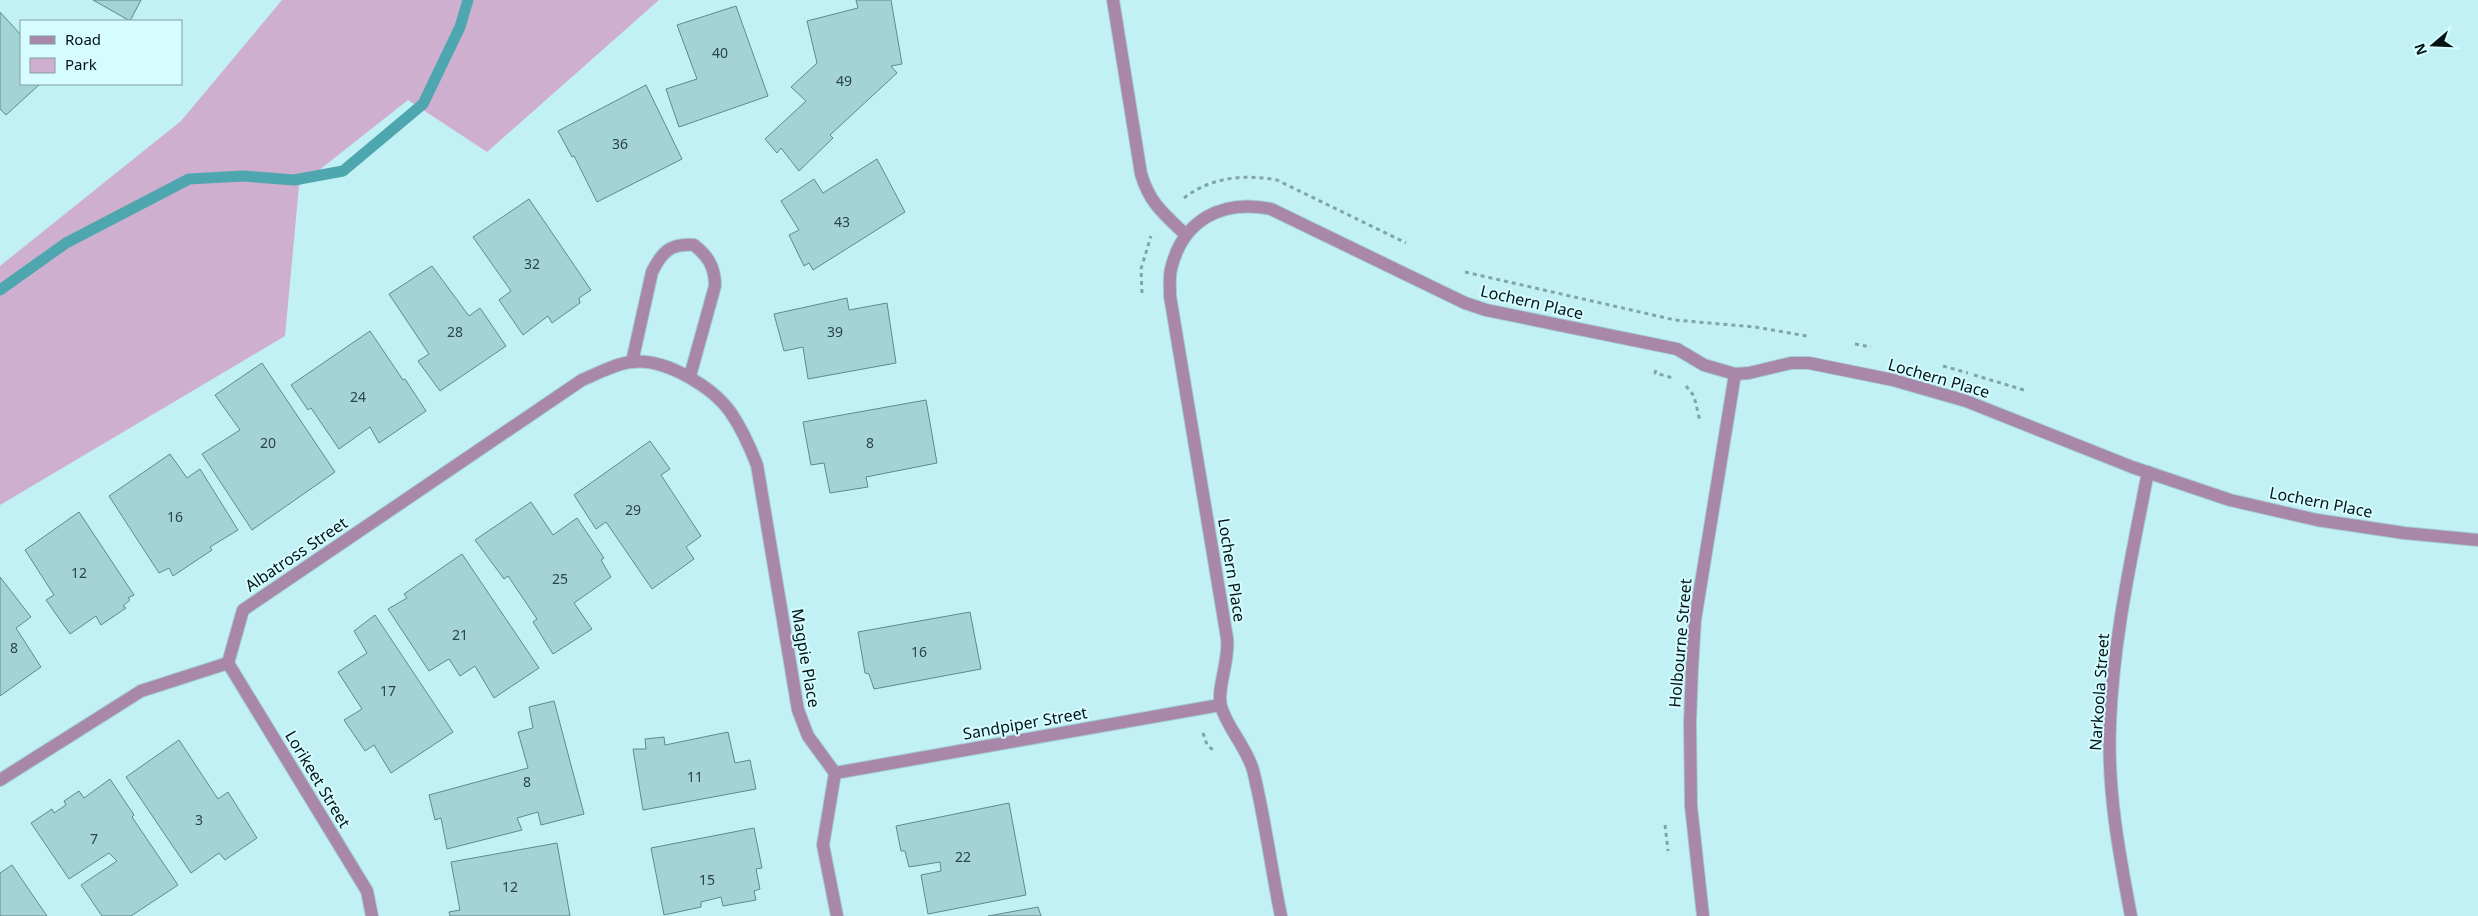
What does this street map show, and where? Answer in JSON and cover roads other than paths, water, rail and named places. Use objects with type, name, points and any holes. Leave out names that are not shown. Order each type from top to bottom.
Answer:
[{"type":"street","points":[[1113,0],[1141,174],[1146,192],[1166,216],[1186,234]]},
{"type":"street","name":"Lochern Place","points":[[1220,705],[1221,689],[1229,652],[1170,296],[1170,271],[1176,252],[1186,234],[1200,221],[1217,212],[1233,207],[1251,205],[1271,209],[1465,303],[1486,310],[1677,349],[1704,365],[1735,374],[1749,373],[1791,363],[1800,363],[1893,380],[1966,401],[2148,472],[2230,500],[2317,520],[2404,533],[2478,540]]},
{"type":"street","points":[[632,362],[652,272],[658,260],[667,250],[680,244],[694,245],[711,263],[715,280],[690,376]]},
{"type":"street","name":"Albatross Street","points":[[228,663],[243,610],[582,380],[632,362],[660,364],[690,376],[723,404]]},
{"type":"street","name":"Holbourne Street","points":[[1703,916],[1694,842],[1691,797],[1690,722],[1695,620],[1735,374]]},
{"type":"street","name":"Magpie Place","points":[[723,404],[745,435],[757,464],[798,710],[808,736],[835,773]]},
{"type":"street","name":"Narkoola Street","points":[[2131,916],[2113,811],[2110,724],[2122,610],[2148,472]]},
{"type":"street","points":[[0,780],[141,691],[228,663]]},
{"type":"street","name":"Lorikeet Street","points":[[228,663],[367,891],[372,916]]},
{"type":"street","points":[[1220,705],[1244,745],[1253,769],[1281,916]]},
{"type":"street","name":"Sandpiper Street","points":[[835,773],[1220,705]]},
{"type":"street","points":[[835,773],[823,845],[837,916]]},
{"type":"waterway","points":[[0,290],[66,243],[189,179],[243,176],[294,180],[343,171],[423,104],[460,27],[468,0]]}]
